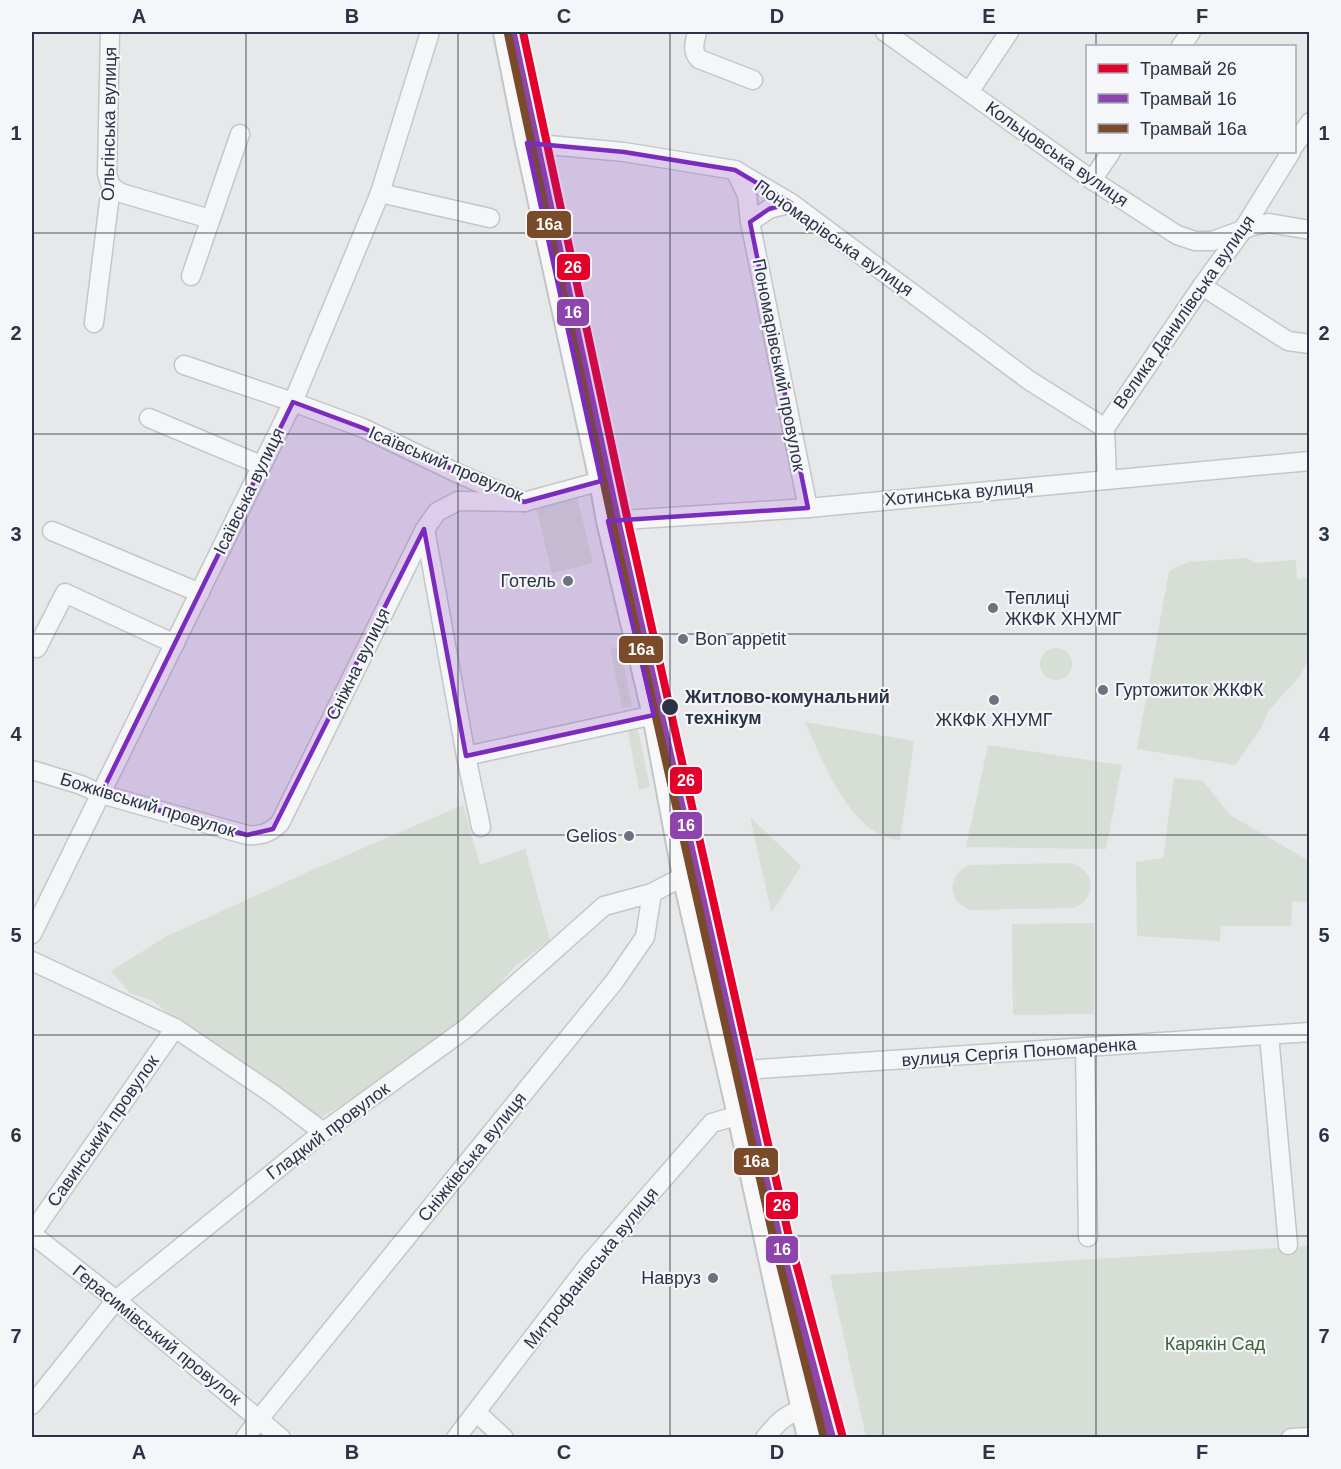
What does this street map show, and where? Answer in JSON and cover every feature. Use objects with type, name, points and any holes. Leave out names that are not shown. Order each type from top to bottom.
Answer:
[{"type":"main road","points":[[505,32],[608,521],[654,715],[684,876],[809,1437]]},
{"type":"street","name":"Ольгінська вулиця","points":[[94,323],[111,186],[107,174],[110,32]]},
{"type":"street","name":"Ісаївська вулиця","points":[[32,934],[293,402],[380,193],[429,32]]},
{"type":"street","points":[[697,32],[693,48],[696,56],[703,61],[753,80]]},
{"type":"street","name":"Кольцовська вулиця","points":[[885,32],[1092,180],[1186,239],[1212,241],[1253,226],[1269,223],[1310,230]]},
{"type":"street","points":[[969,92],[1009,32]]},
{"type":"street","points":[[1182,45],[1191,32]]},
{"type":"street","points":[[1296,143],[1310,122]]},
{"type":"street","points":[[191,276],[240,134]]},
{"type":"street","name":"Пономарівська вулиця","points":[[527,143],[624,152],[735,170],[791,203],[1030,381],[1105,428]]},
{"type":"street","points":[[1092,180],[1110,153]]},
{"type":"street","name":"Велика Данилівська вулиця","points":[[1107,480],[1105,428],[1202,285],[1242,231],[1290,153]]},
{"type":"street","name":"Пономарівський провулок","points":[[735,170],[747,195],[750,222],[808,508]]},
{"type":"street","points":[[111,186],[121,193],[210,219]]},
{"type":"street","points":[[380,193],[490,219]]},
{"type":"street","points":[[750,222],[769,209],[791,203]]},
{"type":"street","points":[[1202,285],[1288,342],[1310,344]]},
{"type":"street","name":"Ісаївський провулок","points":[[184,365],[363,428],[524,502],[601,481]]},
{"type":"street","points":[[149,418],[261,465]]},
{"type":"street","name":"Хотинська вулиця","points":[[608,521],[808,508],[1310,461]]},
{"type":"street","points":[[457,472],[458,501],[524,502]]},
{"type":"street","name":"Сніжна вулиця","points":[[265,834],[280,822],[424,529],[437,512],[458,501]]},
{"type":"street","points":[[424,529],[481,827]]},
{"type":"street","points":[[52,531],[200,593]]},
{"type":"street","points":[[410,558],[422,557],[431,565]]},
{"type":"street","points":[[37,648],[66,593],[175,644]]},
{"type":"street","points":[[466,756],[654,715]]},
{"type":"street","name":"Божківський провулок","points":[[32,770],[102,794],[247,835],[265,834]]},
{"type":"street","points":[[652,893],[684,876]]},
{"type":"street","name":"Гладкий провулок","points":[[32,1405],[116,1300],[323,1132],[468,1027],[604,906],[652,893]]},
{"type":"street","name":"Сніжківська вулиця","points":[[245,1437],[614,982],[645,937],[652,893]]},
{"type":"street","points":[[32,961],[175,1028],[274,1095],[323,1132]]},
{"type":"street","name":"Савинський провулок","points":[[32,1234],[175,1028]]},
{"type":"street","name":"вулиця Сергія Пономаренка","points":[[729,1071],[1310,1032]]},
{"type":"street","points":[[1269,1035],[1288,1245]]},
{"type":"street","points":[[1085,1047],[1088,1238]]},
{"type":"street","name":"Митрофанівська вулиця","points":[[456,1437],[589,1264],[712,1123],[739,1115]]},
{"type":"street","name":"Герасимівський провулок","points":[[32,1234],[116,1300],[281,1437]]},
{"type":"street","points":[[765,1437],[780,1420],[803,1409]]},
{"type":"street","points":[[476,1412],[504,1437]]},
{"type":"street","points":[[1292,1437],[1310,1437]]},
{"type":"highlighted area","points":[[527,143],[624,152],[735,170],[791,203],[769,209],[750,222],[808,508],[608,521],[654,715],[466,756],[424,529],[273,829],[247,835],[101,794],[293,402],[363,428],[524,502],[601,481]]},
{"type":"green space","points":[[576,493],[593,563],[552,573],[535,503]]},
{"type":"green space","points":[[1247,558],[1255,563],[1296,560],[1297,579],[1309,578],[1309,658],[1299,677],[1269,710],[1261,728],[1235,765],[1137,749],[1169,571],[1188,562]]},
{"type":"green space","points":[[620,646],[632,706],[622,708],[610,648]]},
{"type":"green space","points":[[1056,648],[1067,653],[1072,664],[1067,675],[1056,680],[1045,675],[1040,664],[1045,653]]},
{"type":"green space","points":[[805,722],[914,741],[900,840],[882,835],[867,825],[853,811],[840,794]]},
{"type":"green space","points":[[638,729],[650,787],[639,790],[628,731]]},
{"type":"green space","points":[[988,745],[1122,765],[1106,849],[966,847]]},
{"type":"green space","points":[[1174,778],[1203,781],[1230,815],[1309,861],[1309,902],[1292,901],[1291,926],[1221,926],[1220,941],[1137,936],[1136,862],[1163,858]]},
{"type":"green space","points":[[463,805],[480,865],[525,849],[550,940],[514,967],[476,1015],[421,1056],[317,1120],[218,1054],[153,1001],[130,993],[111,971],[167,936]]},
{"type":"green space","points":[[750,817],[801,866],[772,912],[771,911]]},
{"type":"green space","points":[[1070,863],[1085,872],[1091,884],[1087,898],[1074,908],[970,910],[962,906],[953,894],[952,888],[957,875],[970,865]]},
{"type":"green space","points":[[1094,923],[1094,1014],[1013,1015],[1012,924]]},
{"type":"green space","name":"Карякін Сад","points":[[1309,1246],[1309,1433],[1250,1438],[866,1437],[830,1275]]},
{"type":"tram line","name":"26","points":[[523,32],[630,531],[789,1237],[843,1438]]},
{"type":"tram line","name":"16a","points":[[508,34],[615,535],[774,1241],[824,1438]]},
{"type":"tram line","name":"16","points":[[513,34],[620,533],[779,1239],[832,1438]]},
{"type":"place","name":"Готель","points":[[568,581]]},
{"type":"place","name":"Теплиці ЖКФК ХНУМГ","points":[[993,608]]},
{"type":"place","name":"Bon appetit","points":[[683,639]]},
{"type":"place","name":"Гуртожиток ЖКФК","points":[[1103,690]]},
{"type":"place","name":"ЖКФК ХНУМГ","points":[[994,700]]},
{"type":"place","name":"Житлово-комунальний технікум","points":[[670,707]]},
{"type":"place","name":"Gelios","points":[[629,836]]},
{"type":"place","name":"Навруз","points":[[713,1278]]}]
